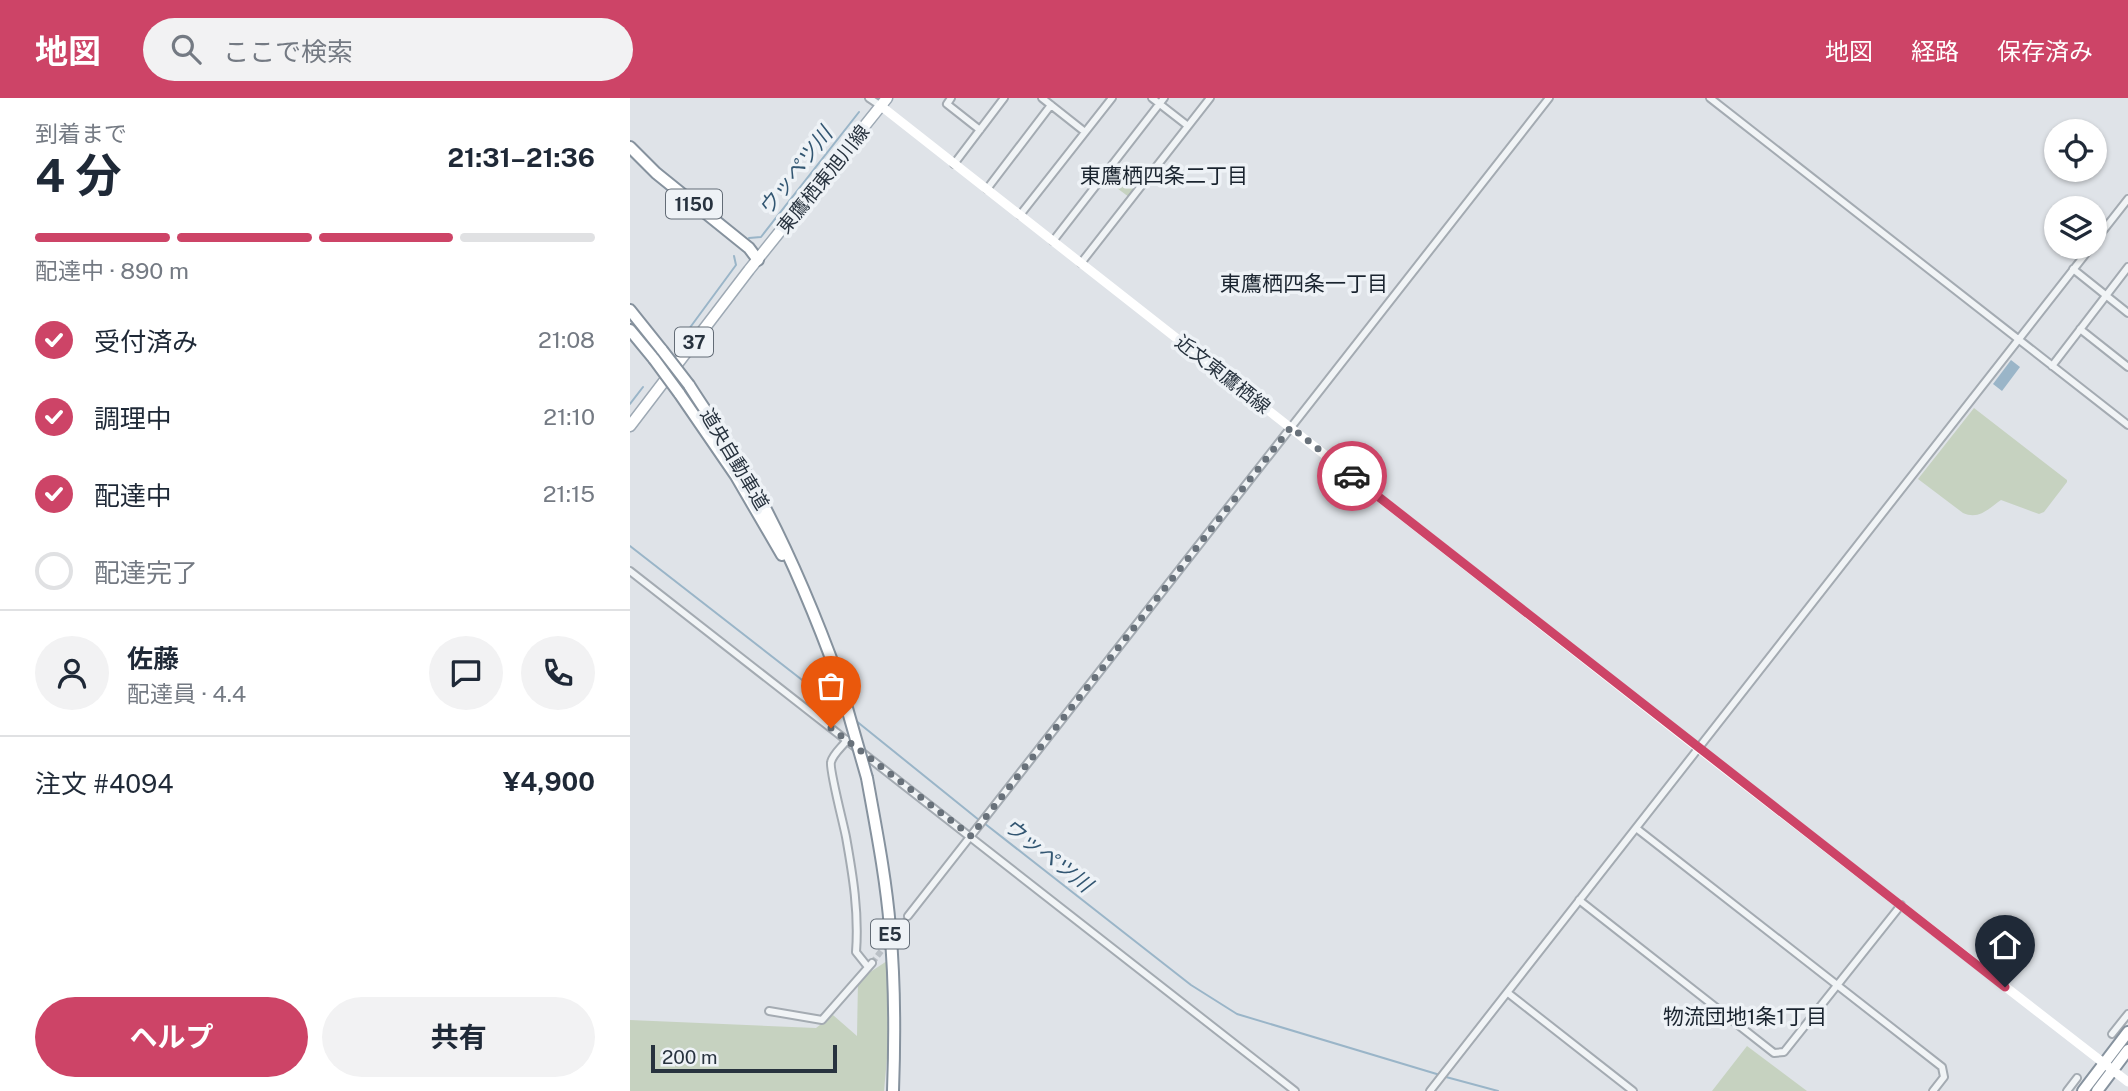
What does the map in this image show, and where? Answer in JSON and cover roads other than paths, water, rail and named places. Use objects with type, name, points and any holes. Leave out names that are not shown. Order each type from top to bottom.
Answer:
[{"type":"highway","name":"1150","points":[[630,148],[656,173],[749,248],[758,260]]},
{"type":"highway","name":"1150","points":[[630,158],[744,254],[758,260]]},
{"type":"highway","name":"道央自動車道","points":[[630,310],[689,385],[749,478],[786,548],[818,622],[839,680],[867,778],[890,928],[895,1045],[893,1091]]},
{"type":"highway","name":"道央自動車道","points":[[630,332],[654,359],[736,475],[818,622]]},
{"type":"highway","points":[[2097,1091],[2128,1032]]},
{"type":"highway","points":[[2083,1091],[2128,1050]]},
{"type":"main road","name":"東鷹栖東旭川線","points":[[758,260],[884,102]]},
{"type":"main road","name":"37","points":[[630,426],[758,260]]},
{"type":"street","points":[[869,98],[884,102]]},
{"type":"street","points":[[951,98],[947,104],[980,130]]},
{"type":"street","points":[[954,164],[1004,98]]},
{"type":"street","points":[[1042,98],[1085,132]]},
{"type":"street","points":[[1020,215],[1112,98]]},
{"type":"street","points":[[1152,98],[1162,101],[1188,126]]},
{"type":"street","points":[[1081,263],[1210,98]]},
{"type":"street","points":[[908,916],[1549,98]]},
{"type":"street","points":[[1710,98],[2128,425]]},
{"type":"street","points":[[1053,241],[1162,101]]},
{"type":"street","name":"近文東鷹栖線","points":[[884,102],[954,164],[2128,1082]]},
{"type":"street","points":[[987,189],[1051,106]]},
{"type":"street","points":[[2107,227],[2127,203]]},
{"type":"street","points":[[1430,1091],[2082,259]]},
{"type":"street","points":[[2052,366],[2128,267]]},
{"type":"street","points":[[2073,270],[2128,313]]},
{"type":"street","points":[[2080,329],[2128,367]]},
{"type":"street","points":[[630,571],[1294,1091]]},
{"type":"street","points":[[769,1011],[822,1020],[870,965],[856,952],[858,917],[838,799],[830,769],[832,758],[847,740]]},
{"type":"street","points":[[1636,828],[1942,1067],[1944,1077],[1933,1091]]},
{"type":"street","points":[[1579,900],[1774,1053],[1784,1052],[1901,905]]},
{"type":"street","points":[[1508,993],[1633,1091]]},
{"type":"street","points":[[2112,1034],[2128,1014]]},
{"type":"street","points":[[2067,1091],[2077,1078]]},
{"type":"water","points":[[2011,360],[2020,367],[2002,391],[1993,384]]},
{"type":"waterway","name":"ウッペツ川","points":[[749,238],[761,237],[859,112]]},
{"type":"waterway","name":"ウッペツ川","points":[[686,333],[736,265],[734,256]]},
{"type":"waterway","name":"ウッペツ川","points":[[630,404],[643,387]]},
{"type":"waterway","name":"ウッペツ川","points":[[630,546],[842,711]]},
{"type":"waterway","name":"ウッペツ川","points":[[855,720],[979,820]]},
{"type":"waterway","name":"ウッペツ川","points":[[984,823],[1191,985],[1237,1014],[1440,1075]]},
{"type":"waterway","name":"ウッペツ川","points":[[1446,1077],[1498,1091]]},
{"type":"tunnel","points":[[872,963],[908,916]]},
{"type":"district","name":"東鷹栖四条二丁目","points":[[1164,175]]},
{"type":"district","name":"東鷹栖四条一丁目","points":[[1304,283]]},
{"type":"district","name":"物流団地1条1丁目","points":[[1745,1016]]}]
